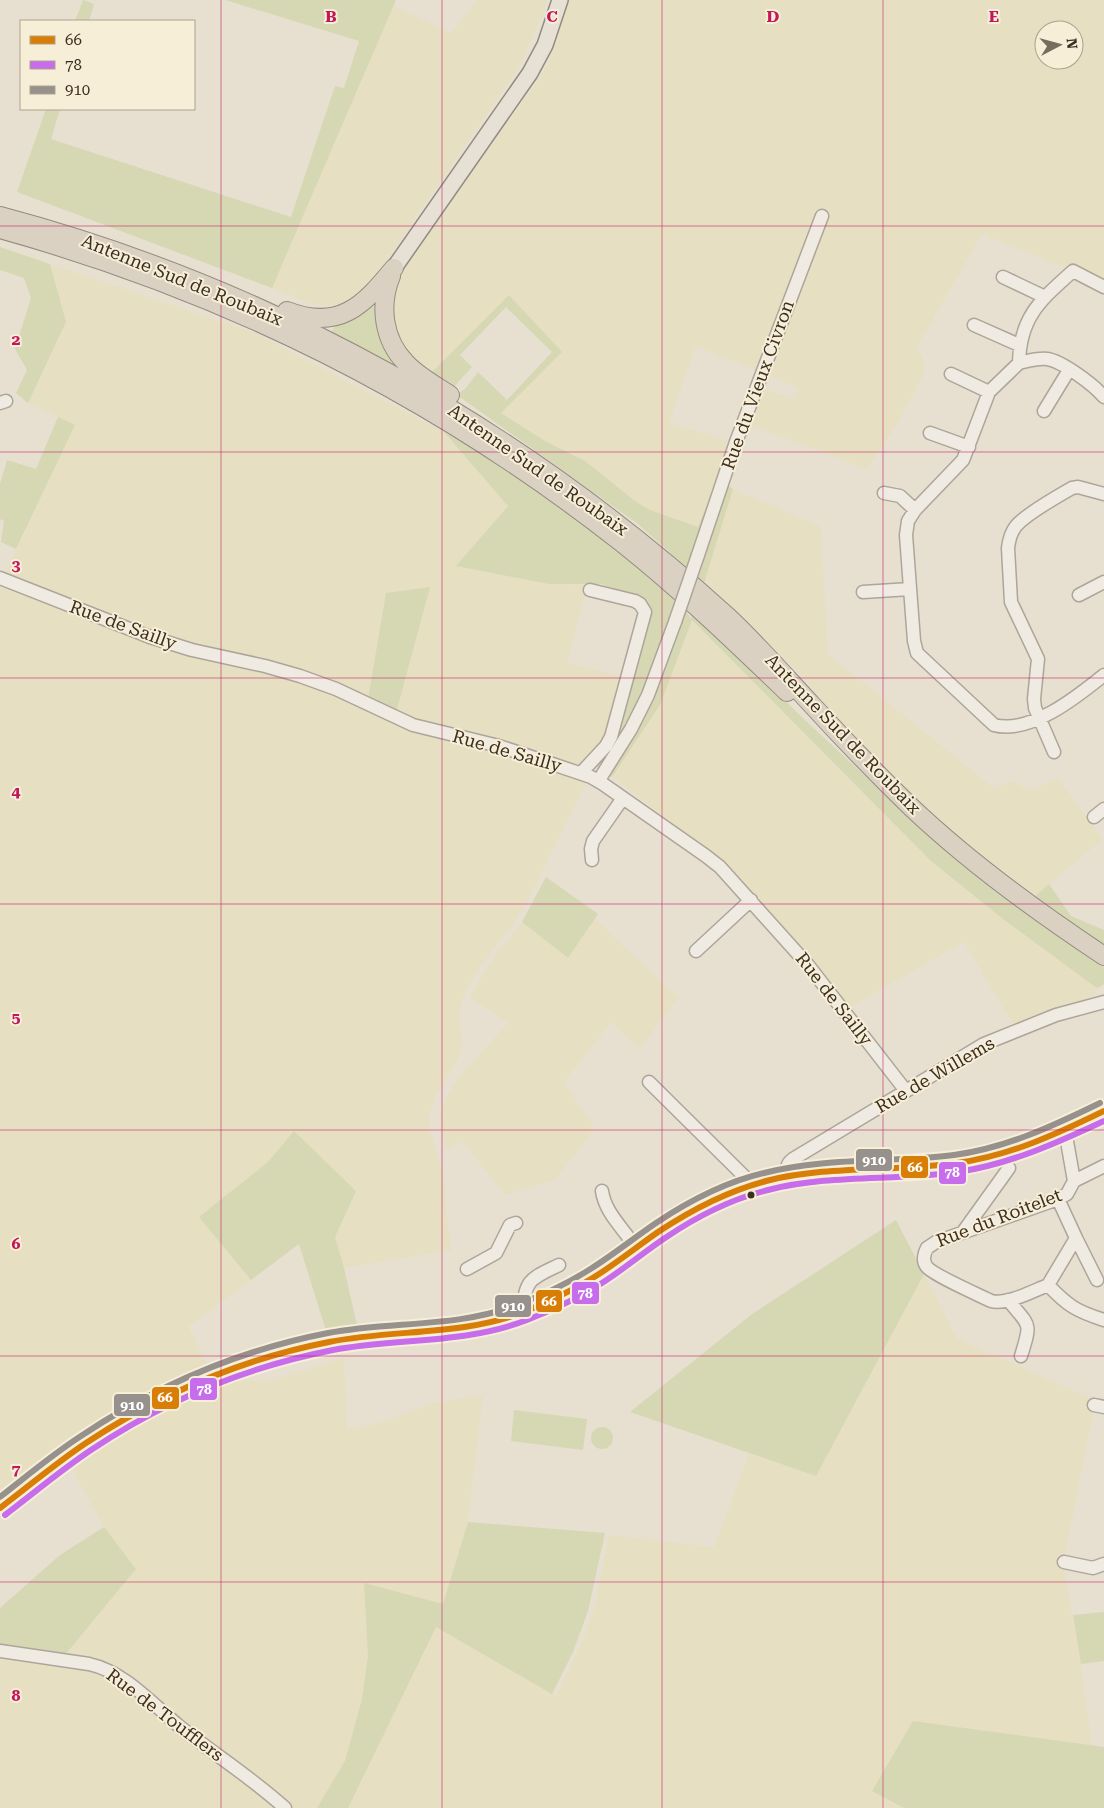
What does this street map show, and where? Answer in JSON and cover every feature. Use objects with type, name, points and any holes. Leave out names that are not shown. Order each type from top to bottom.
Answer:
[{"type":"highway","name":"Antenne Sud de Roubaix","points":[[0,216],[84,240],[150,264],[264,310],[350,352],[434,398],[530,459],[607,515],[706,597],[762,649],[809,702],[890,786],[950,842],[1011,891],[1104,956]]},
{"type":"highway","name":"Antenne Sud de Roubaix","points":[[0,229],[106,261],[199,296],[257,321],[381,383],[457,427],[523,470],[623,544],[716,625],[843,747],[914,819],[954,855],[1064,936],[1104,962]]},
{"type":"highway","points":[[150,264],[195,273],[294,314],[316,318],[341,315],[358,307],[372,296],[394,268]]},
{"type":"highway","points":[[394,268],[388,284],[384,312],[389,337],[399,355],[415,371],[507,436],[530,459]]},
{"type":"main road","points":[[394,268],[530,73],[545,45],[558,3]]},
{"type":"main road","points":[[0,1508],[83,1446],[121,1421],[180,1390],[228,1369],[322,1343],[378,1335],[479,1326],[501,1320],[573,1289],[690,1213],[753,1185],[788,1176],[834,1170],[932,1165],[966,1161],[1010,1151],[1065,1130],[1104,1111]]},
{"type":"street","name":"Rue du Vieux Civron","points":[[599,780],[631,729],[648,695],[742,425],[822,216]]},
{"type":"street","points":[[1019,363],[1019,345],[1036,306],[1073,270],[1104,287]]},
{"type":"street","points":[[1003,277],[1045,297]]},
{"type":"street","points":[[974,325],[1019,345]]},
{"type":"street","points":[[1104,397],[1094,386],[1051,360],[1045,359],[1019,363],[989,392],[966,454],[959,465],[915,510],[906,529],[915,648],[921,657],[994,725],[1008,727],[1038,719],[1064,704],[1104,675]]},
{"type":"street","points":[[1044,411],[1069,370]]},
{"type":"street","points":[[950,374],[989,392]]},
{"type":"street","points":[[930,433],[969,447]]},
{"type":"street","points":[[1054,752],[1038,719],[1034,699],[1038,659],[1011,602],[1009,540],[1012,532],[1022,520],[1072,488],[1078,487],[1104,494]]},
{"type":"street","points":[[884,493],[900,496],[915,510]]},
{"type":"street","name":"Rue de Sailly","points":[[0,578],[150,637],[192,650],[265,666],[300,676],[336,689],[413,725],[499,746],[599,780],[713,861],[751,900],[818,977],[906,1091]]},
{"type":"street","points":[[1079,595],[1104,582]]},
{"type":"street","points":[[863,592],[910,589]]},
{"type":"street","points":[[582,773],[606,746],[611,737],[645,612],[640,604],[590,590]]},
{"type":"street","points":[[592,860],[591,848],[593,841],[623,798]]},
{"type":"street","points":[[696,951],[751,900]]},
{"type":"street","name":"Rue de Willems","points":[[788,1176],[788,1162],[793,1158],[996,1039],[1056,1015],[1104,1002]]},
{"type":"street","points":[[649,1082],[753,1185]]},
{"type":"street","name":"Rue du Roitelet","points":[[1008,1300],[991,1301],[933,1272],[925,1265],[925,1251],[930,1244],[1058,1199],[1067,1194],[1074,1180],[1065,1130]]},
{"type":"street","name":"Rue du Roitelet","points":[[1074,1180],[1104,1166]]},
{"type":"street","points":[[963,1232],[1009,1168]]},
{"type":"street","points":[[602,1191],[607,1209],[623,1228],[636,1248]]},
{"type":"street","points":[[1058,1199],[1097,1280]]},
{"type":"street","points":[[467,1269],[496,1253],[510,1225],[516,1223]]},
{"type":"street","points":[[1022,1356],[1029,1331],[1028,1326],[1008,1300],[1048,1285],[1076,1238]]},
{"type":"street","points":[[523,1312],[523,1302],[528,1283],[535,1277],[559,1265]]},
{"type":"street","points":[[1048,1285],[1069,1306],[1104,1320]]},
{"type":"street","points":[[1064,1562],[1093,1568],[1104,1564]]},
{"type":"street","name":"Rue de Toufflers","points":[[0,1650],[89,1664],[102,1667],[116,1674],[285,1808]]},
{"type":"shaded area","points":[[477,0],[547,0],[520,66],[377,274],[358,294],[340,304],[324,307],[272,288],[393,6],[451,33]]},
{"type":"shaded area","points":[[566,0],[1104,0],[1104,283],[982,234],[917,347],[925,363],[923,376],[898,423],[867,469],[747,424],[761,388],[795,399],[798,387],[696,346],[669,423],[729,441],[717,480],[699,527],[650,510],[635,501],[585,461],[545,441],[500,413],[561,352],[509,295],[430,374],[405,355],[392,320],[392,296],[401,273],[541,76],[548,63],[559,32]]},
{"type":"shaded area","points":[[50,264],[255,333],[444,432],[508,506],[457,566],[549,584],[588,585],[567,662],[622,677],[609,728],[599,746],[583,763],[574,766],[442,729],[396,713],[430,587],[386,593],[368,699],[183,643],[5,574],[75,425],[28,403],[66,322]]},
{"type":"shaded area","points":[[733,489],[821,527],[828,654],[994,788],[1012,781],[1030,790],[1058,778],[1103,839],[1033,898],[957,839],[874,761],[798,672],[704,583]]},
{"type":"shaded area","points":[[0,582],[152,645],[205,660],[293,680],[340,697],[402,728],[498,749],[588,780],[530,896],[514,923],[481,965],[463,997],[459,1016],[462,1045],[458,1059],[435,1097],[429,1116],[429,1126],[444,1176],[446,1212],[452,1250],[344,1268],[335,1237],[356,1191],[294,1131],[268,1162],[199,1217],[251,1280],[188,1327],[210,1368],[170,1385],[115,1416],[62,1450],[0,1500]]},
{"type":"shaded area","points":[[692,620],[931,861],[1003,919],[1098,988],[1094,996],[1013,1024],[964,942],[850,1007],[779,922],[719,858],[612,777],[660,705]]},
{"type":"shaded area","points":[[595,919],[678,997],[640,1049],[611,1022],[564,1082],[595,1128],[555,1180],[505,1195],[463,1142],[446,1150],[442,1133],[440,1118],[446,1098],[458,1078],[508,1023],[470,998],[497,953],[522,923],[568,958]]},
{"type":"shaded area","points":[[924,1274],[957,1339],[1096,1400],[1063,1564],[1081,1664],[1092,1746],[913,1721],[872,1791],[904,1808],[348,1808],[436,1627],[556,1696],[584,1638],[595,1606],[609,1535],[714,1547],[749,1454],[816,1476]]},
{"type":"shaded area","points":[[344,1358],[347,1429],[370,1426],[437,1402],[483,1395],[468,1522],[443,1605],[364,1583],[368,1656],[362,1699],[345,1761],[317,1808],[0,1808],[0,1657],[58,1664],[136,1569],[104,1527],[70,1466],[123,1431],[176,1401],[218,1382],[277,1379]]},
{"type":"green space","points":[[83,0],[94,4],[89,20],[75,20]]},
{"type":"green space","points":[[225,0],[396,0],[272,288],[17,192],[46,110],[60,110],[51,139],[291,217],[335,86],[344,88],[359,41]]},
{"type":"green space","points":[[0,247],[50,264],[66,322],[28,403],[16,393],[27,370],[15,349],[31,298],[24,278],[0,270]]},
{"type":"green space","points":[[378,294],[380,314],[422,381],[329,337],[337,322]]},
{"type":"green space","points":[[509,295],[562,352],[501,413],[545,441],[585,461],[635,501],[650,510],[698,527],[717,480],[733,489],[704,583],[638,524],[457,395],[466,388],[478,372],[507,400],[552,352],[506,307],[460,355],[472,367],[451,390],[430,374]]},
{"type":"green space","points":[[58,417],[75,425],[16,549],[1,542],[4,521],[0,519],[0,484],[7,460],[36,469]]},
{"type":"green space","points":[[444,432],[492,459],[556,501],[676,595],[691,619],[692,610],[806,721],[951,856],[1001,896],[1104,967],[1104,984],[1098,988],[1094,986],[1003,919],[931,861],[692,620],[660,705],[612,777],[596,766],[613,743],[642,601],[602,584],[549,584],[456,566],[508,506]]},
{"type":"green space","points":[[430,587],[396,713],[368,699],[386,593]]},
{"type":"green space","points":[[546,877],[598,914],[568,958],[522,922]]},
{"type":"green space","points":[[1049,884],[1071,916],[1104,930],[1104,945],[1033,898]]},
{"type":"green space","points":[[294,1131],[356,1191],[335,1237],[359,1334],[328,1337],[299,1244],[251,1280],[199,1217],[268,1162]]},
{"type":"green space","points":[[896,1220],[924,1274],[816,1476],[630,1412],[752,1314]]},
{"type":"green space","points":[[514,1410],[587,1419],[583,1450],[511,1441]]},
{"type":"green space","points":[[602,1427],[610,1430],[613,1438],[610,1446],[602,1449],[594,1446],[591,1438],[594,1430]]},
{"type":"green space","points":[[468,1522],[605,1533],[588,1611],[573,1652],[552,1694],[436,1627],[348,1808],[317,1808],[345,1761],[362,1699],[368,1656],[364,1583],[443,1604]]},
{"type":"green space","points":[[104,1527],[136,1569],[65,1655],[0,1646],[0,1608],[60,1555]]},
{"type":"green space","points":[[1104,1612],[1104,1661],[1081,1664],[1073,1615]]},
{"type":"green space","points":[[913,1721],[1104,1747],[1104,1808],[904,1808],[872,1791]]},
{"type":"transit line","name":"910","points":[[0,1497],[60,1450],[110,1418],[169,1386],[231,1360],[295,1340],[328,1333],[352,1329],[447,1321],[494,1312],[517,1305],[574,1279],[681,1207],[735,1182],[787,1168],[835,1162],[930,1157],[973,1152],[1011,1142],[1065,1120],[1100,1103]]},
{"type":"transit line","name":"66","points":[[0,1508],[64,1459],[114,1425],[172,1394],[233,1369],[265,1358],[329,1342],[378,1335],[452,1329],[500,1320],[524,1312],[572,1290],[599,1274],[683,1216],[710,1202],[752,1185],[790,1176],[814,1173],[933,1166],[976,1160],[1014,1150],[1069,1128],[1104,1111]]},
{"type":"transit line","name":"78","points":[[5,1515],[69,1466],[119,1432],[177,1401],[237,1376],[301,1357],[333,1350],[456,1337],[504,1328],[546,1312],[593,1288],[689,1223],[727,1204],[754,1194],[791,1185],[815,1182],[958,1172],[996,1164],[1033,1152],[1104,1121]]}]
